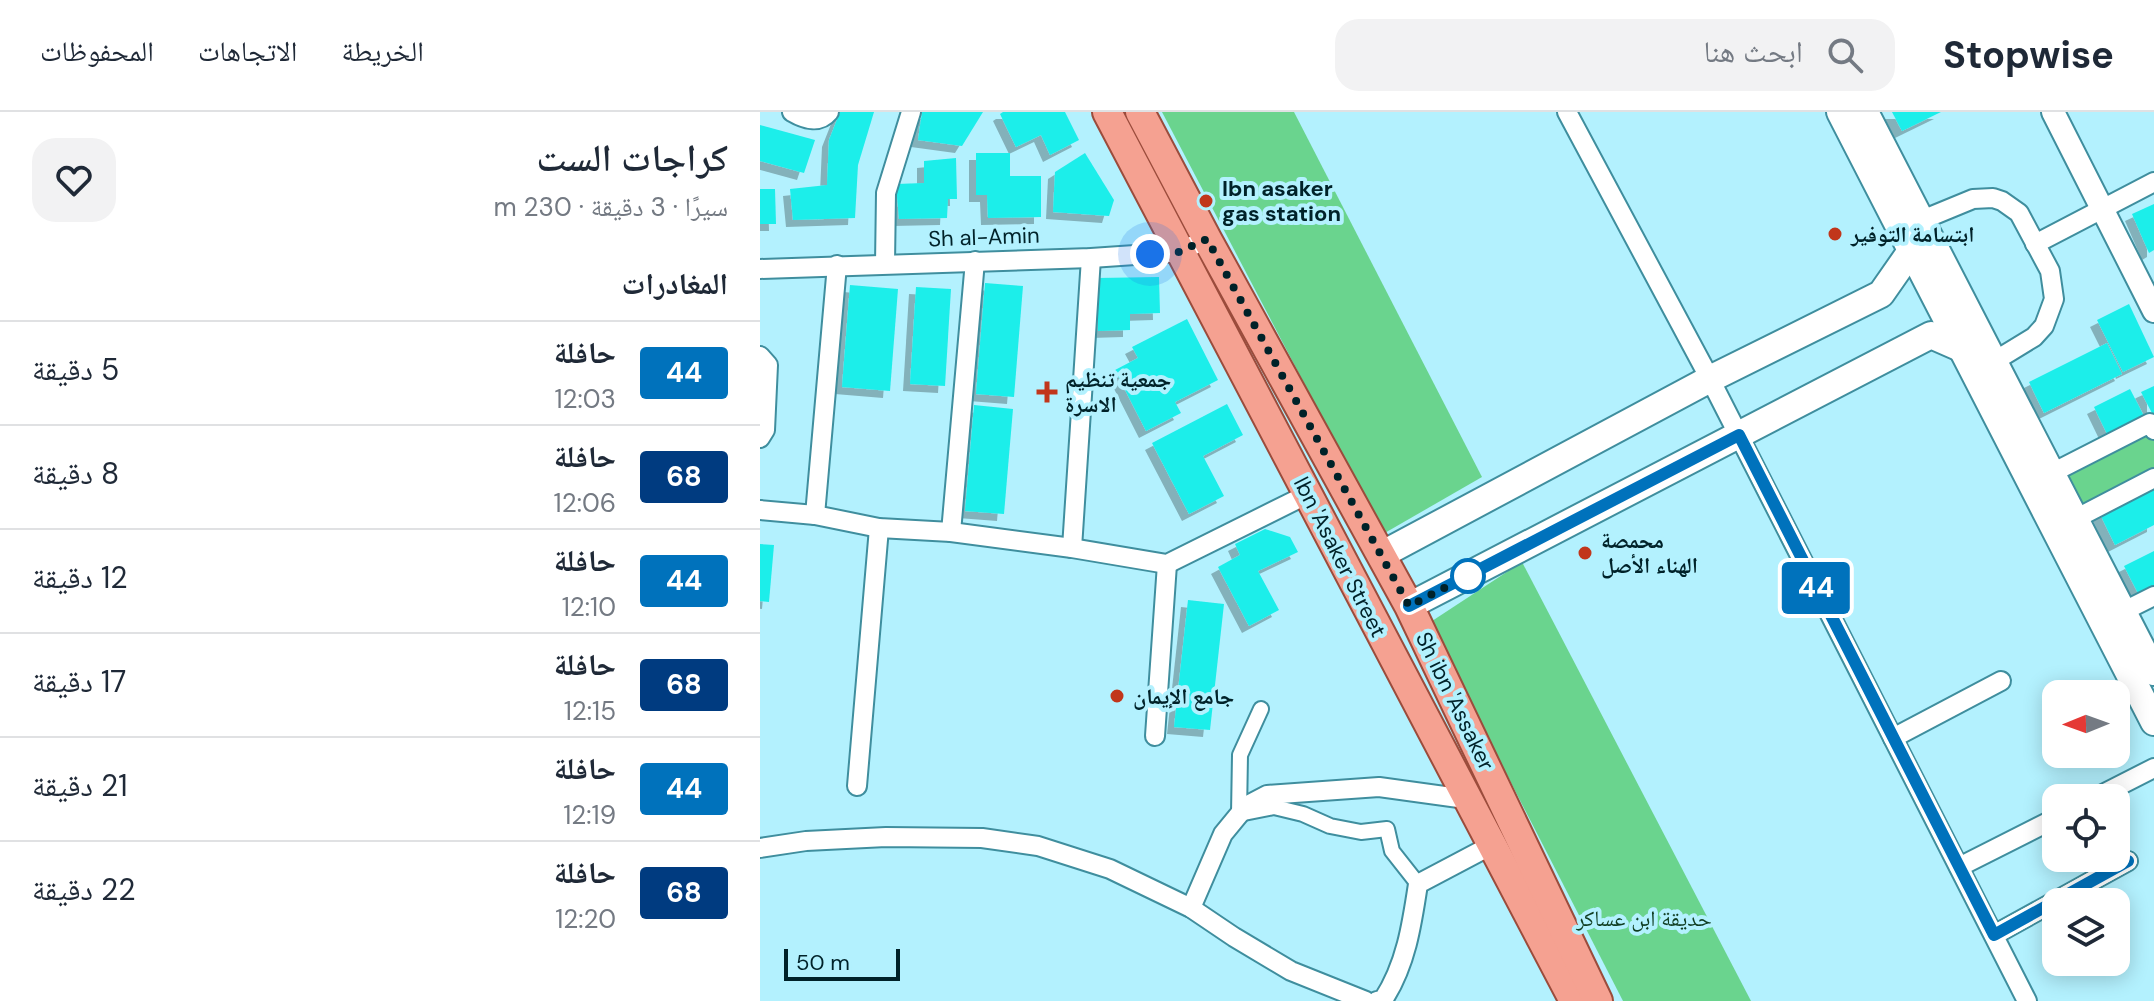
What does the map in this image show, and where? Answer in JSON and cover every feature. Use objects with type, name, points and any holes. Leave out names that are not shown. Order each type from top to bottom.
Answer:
[{"type":"main road","name":"Ibn 'Asaker Street","points":[[1107,112],[1574,1001]]},
{"type":"main road","name":"Sh ibn 'Assaker","points":[[1140,112],[1409,606],[1598,1001]]},
{"type":"main road","points":[[1840,112],[2154,722]]},
{"type":"main road","points":[[1865,112],[2122,612],[2151,660]]},
{"type":"main road","points":[[1381,555],[1710,379],[1881,294],[1911,251]]},
{"type":"main road","points":[[1409,606],[1931,335],[1963,349]]},
{"type":"street","points":[[792,112],[816,120],[829,112]]},
{"type":"street","points":[[885,264],[886,193],[911,112]]},
{"type":"street","points":[[1567,112],[1739,435],[2027,1001]]},
{"type":"street","points":[[2053,112],[2154,311]]},
{"type":"street","points":[[2035,244],[2154,182]]},
{"type":"street","points":[[1922,220],[1973,199],[1993,198],[2019,213],[2035,244],[2054,285],[2051,313],[2034,337],[1993,362]]},
{"type":"street","name":"Sh al-Amin","points":[[760,269],[1091,258],[1179,252],[1207,239]]},
{"type":"street","points":[[1072,548],[1091,258]]},
{"type":"street","points":[[951,532],[975,261]]},
{"type":"street","points":[[815,515],[837,265]]},
{"type":"street","points":[[760,356],[768,365],[765,430],[760,438]]},
{"type":"street","points":[[2050,474],[2150,423],[2154,430]]},
{"type":"street","points":[[2075,519],[2154,478]]},
{"type":"street","points":[[760,510],[815,515],[879,528],[951,532],[1072,548],[1167,564],[1308,494]]},
{"type":"street","points":[[857,786],[879,528]]},
{"type":"street","points":[[1155,736],[1167,564]]},
{"type":"street","points":[[2122,612],[2154,596]]},
{"type":"street","points":[[1893,738],[2001,681]]},
{"type":"street","points":[[1239,814],[1240,755],[1261,709]]},
{"type":"street","points":[[2123,784],[2154,768]]},
{"type":"street","points":[[1191,908],[1223,834],[1246,806],[1267,795],[1379,787],[1466,799]]},
{"type":"street","points":[[1239,814],[1274,807],[1303,814],[1330,826],[1361,832],[1387,829],[1392,851],[1418,884],[1410,936],[1392,986],[1383,1000],[1377,1001]]},
{"type":"street","points":[[1959,867],[2042,825]]},
{"type":"street","points":[[760,848],[806,841],[886,837],[982,838],[1038,846],[1110,869],[1191,908],[1291,971],[1366,1001]]},
{"type":"street","points":[[1418,884],[1490,846]]},
{"type":"street","points":[[1994,935],[2108,872]]},
{"type":"green space","points":[[1162,112],[1294,112],[1482,477],[1383,534]]},
{"type":"green space","points":[[2149,431],[2154,441],[2154,473],[2080,510],[2063,475]]},
{"type":"green space","name":"حديقة ابن عساكر","points":[[1522,562],[1751,1001],[1623,1001],[1429,623]]},
{"type":"building","points":[[840,112],[874,112],[858,165],[855,218],[793,220],[790,189],[827,185],[829,140]]},
{"type":"building","points":[[922,112],[983,112],[962,146],[918,140]]},
{"type":"building","points":[[1065,112],[1079,140],[1050,155],[1041,135],[1016,147],[1000,114]]},
{"type":"building","points":[[1892,112],[1941,112],[1902,131]]},
{"type":"building","points":[[760,125],[815,140],[804,173],[760,161]]},
{"type":"building","points":[[976,153],[1010,153],[1010,176],[1041,176],[1041,217],[988,218],[987,195],[976,195]]},
{"type":"building","points":[[1085,153],[1114,200],[1109,216],[1053,212],[1055,172]]},
{"type":"building","points":[[956,158],[957,199],[948,199],[947,218],[899,219],[896,184],[924,183],[924,161]]},
{"type":"building","points":[[760,189],[775,189],[776,224],[760,224]]},
{"type":"building","points":[[2154,204],[2154,250],[2149,253],[2132,214]]},
{"type":"building","points":[[1159,277],[1160,313],[1130,314],[1130,330],[1098,331],[1097,278]]},
{"type":"building","points":[[985,283],[1023,286],[1014,397],[976,394]]},
{"type":"building","points":[[850,285],[898,289],[890,391],[842,387]]},
{"type":"building","points":[[916,287],[951,289],[945,386],[910,384]]},
{"type":"building","points":[[2129,304],[2154,357],[2123,372],[2097,320]]},
{"type":"building","points":[[1187,319],[1218,380],[1175,402],[1181,413],[1146,431],[1115,370],[1138,358],[1132,347]]},
{"type":"building","points":[[2107,343],[2122,374],[2044,413],[2029,382]]},
{"type":"building","points":[[2154,386],[2154,417],[2141,392]]},
{"type":"building","points":[[2130,389],[2146,420],[2109,438],[2094,407]]},
{"type":"building","points":[[1227,404],[1243,435],[1203,456],[1224,496],[1189,514],[1152,443]]},
{"type":"building","points":[[974,405],[1013,409],[1004,514],[965,511]]},
{"type":"building","points":[[2154,486],[2154,525],[2115,545],[2100,514]]},
{"type":"building","points":[[1265,529],[1290,537],[1298,552],[1258,571],[1279,610],[1249,626],[1218,567],[1240,555],[1235,544]]},
{"type":"building","points":[[760,544],[774,545],[769,602],[760,601]]},
{"type":"building","points":[[2154,551],[2154,590],[2140,597],[2124,566]]},
{"type":"building","points":[[1188,600],[1224,604],[1210,730],[1174,727]]},
{"type":"bus line","name":"44","points":[[1409,606],[1739,435],[1994,935],[2108,872]]},
{"type":"place","name":"Ibn asaker gas station","points":[[1206,201]]},
{"type":"place","name":"ابتسامة التوفير","points":[[1835,234]]},
{"type":"place","name":"جمعية تنظيم الاسرة","points":[[1047,392]]},
{"type":"place","name":"محمصة الهناء الأصل","points":[[1585,553]]},
{"type":"place","name":"جامع الإيمان","points":[[1117,696]]},
{"type":"route","points":[[1150,254],[1179,252],[1207,239],[1409,606],[1468,576]]}]
